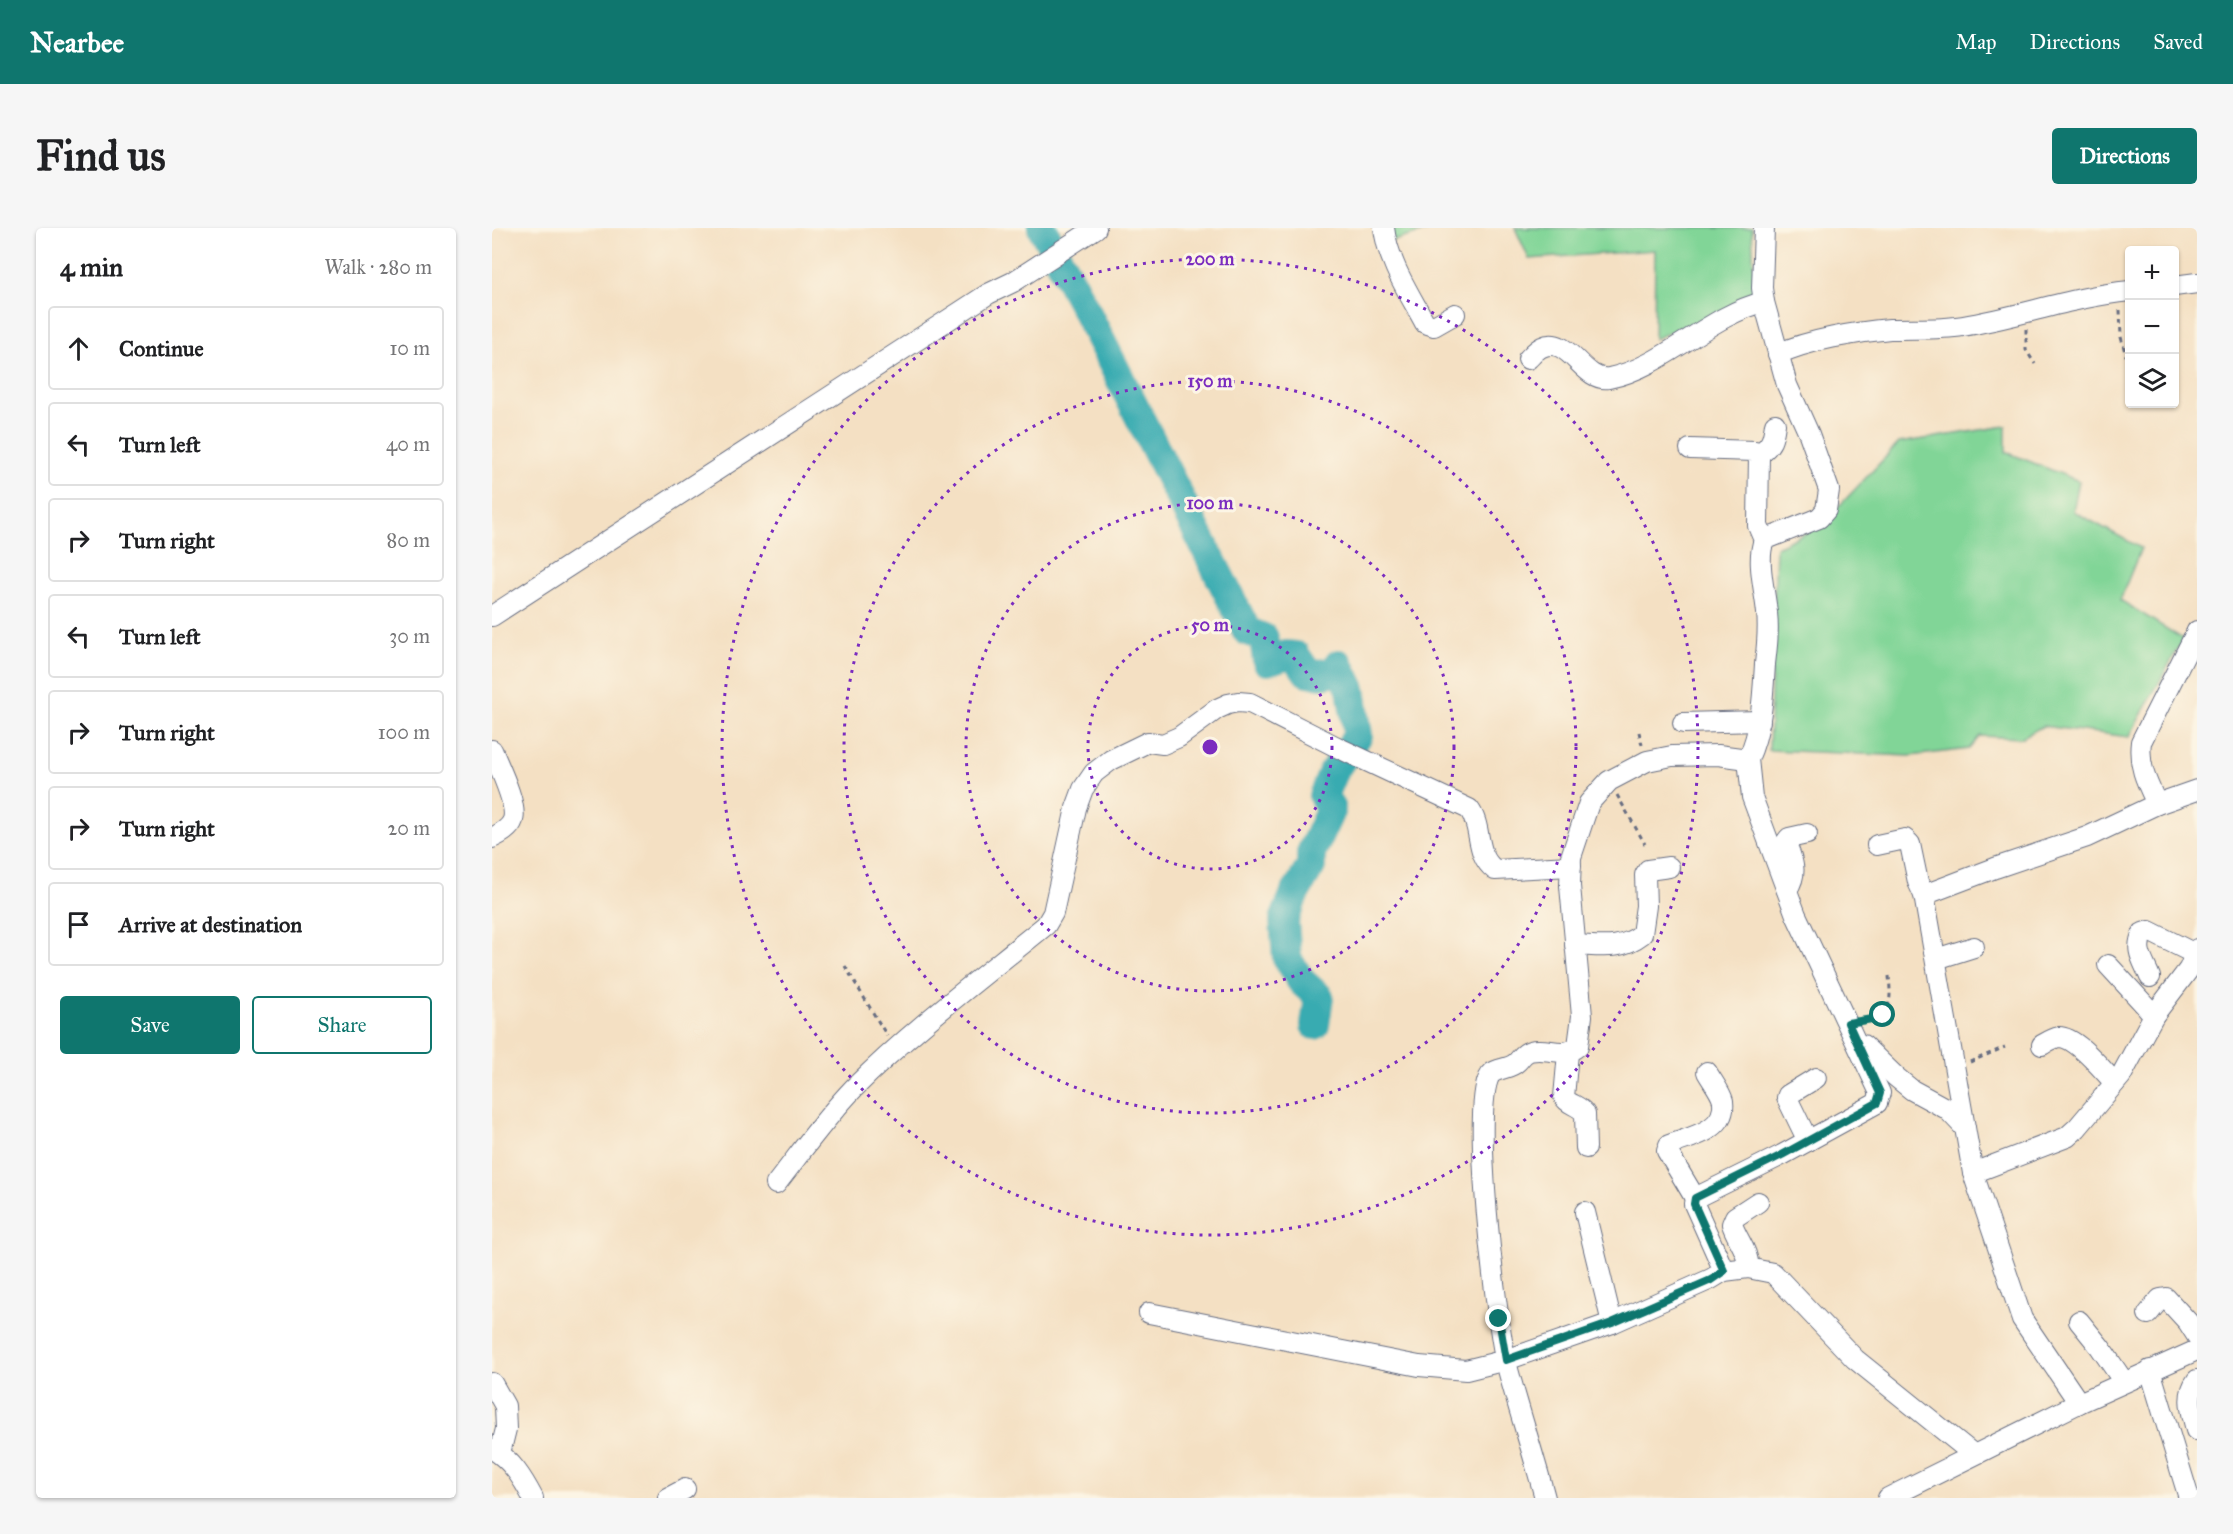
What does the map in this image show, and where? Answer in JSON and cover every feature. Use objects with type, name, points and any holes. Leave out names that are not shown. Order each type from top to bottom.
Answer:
[{"type":"street","points":[[492,616],[978,301],[1013,282],[1096,228]]},
{"type":"street","points":[[1384,228],[1386,245],[1425,323],[1434,326],[1455,314]]},
{"type":"street","points":[[1695,1198],[1808,1141],[1877,1103],[1880,1098],[1880,1093],[1858,1042],[1796,915],[1752,797],[1748,759],[1755,743],[1760,721],[1768,627],[1761,546],[1764,540],[1819,519],[1826,510],[1829,490],[1809,434],[1787,385],[1764,302],[1762,288],[1764,228]]},
{"type":"street","points":[[2179,285],[2197,283]]},
{"type":"street","points":[[1778,354],[1808,343],[1875,331],[1962,327],[2077,298],[2125,291]]},
{"type":"street","points":[[1528,358],[1542,347],[1551,345],[1561,347],[1594,375],[1605,379],[1633,370],[1743,307],[1764,302]]},
{"type":"street","points":[[1759,454],[1770,447],[1775,424]]},
{"type":"street","points":[[1690,449],[1755,451],[1759,454]]},
{"type":"street","points":[[1759,454],[1758,526],[1764,540]]},
{"type":"street","points":[[2157,804],[2143,773],[2139,757],[2141,742],[2197,631]]},
{"type":"street","points":[[776,1184],[854,1088],[897,1049],[1046,925],[1053,913],[1076,808],[1083,789],[1094,773],[1111,760],[1148,742],[1163,744],[1179,737],[1217,709],[1228,704],[1250,703],[1469,809],[1476,817],[1480,849],[1487,864],[1495,870],[1571,866]]},
{"type":"street","points":[[1683,723],[1760,721]]},
{"type":"street","points":[[492,750],[508,791],[514,815],[509,827],[492,838]]},
{"type":"street","points":[[1545,1498],[1506,1360],[1498,1310],[1484,1182],[1482,1128],[1487,1081],[1492,1073],[1510,1067],[1524,1053],[1533,1050],[1568,1053],[1578,1046],[1582,1016],[1570,886],[1571,857],[1589,803],[1609,780],[1647,761],[1672,756],[1718,755],[1748,759]]},
{"type":"street","points":[[1924,895],[2087,837],[2157,804],[2197,790]]},
{"type":"street","points":[[1787,890],[1795,873],[1786,842],[1789,838],[1807,834]]},
{"type":"street","points":[[1877,844],[1905,839],[1911,844],[1918,882],[1924,895],[1973,1173],[2022,1319],[2079,1403]]},
{"type":"street","points":[[1575,945],[1609,947],[1630,943],[1642,934],[1645,913],[1645,874],[1648,870],[1669,867]]},
{"type":"street","points":[[1973,1173],[2067,1137],[2121,1076],[2154,1015],[2189,969],[2196,951],[2150,931],[2143,933],[2138,942],[2138,949],[2150,977]]},
{"type":"street","points":[[1936,959],[1974,947]]},
{"type":"street","points":[[2108,965],[2154,1015]]},
{"type":"street","points":[[2042,1045],[2057,1037],[2067,1038],[2091,1057],[2115,1083]]},
{"type":"street","points":[[1858,1042],[1865,1045],[1912,1090],[1947,1109],[1965,1128]]},
{"type":"street","points":[[1568,1053],[1564,1097],[1565,1101],[1583,1110],[1585,1114],[1586,1148]]},
{"type":"street","points":[[1707,1072],[1723,1100],[1722,1116],[1713,1127],[1669,1145],[1667,1151],[1695,1198],[1694,1204],[1724,1271]]},
{"type":"street","points":[[1808,1141],[1787,1098],[1788,1095],[1816,1078]]},
{"type":"street","points":[[1748,1268],[1749,1260],[1731,1224],[1735,1217],[1758,1202]]},
{"type":"street","points":[[1585,1212],[1612,1323]]},
{"type":"street","points":[[1149,1313],[1419,1366],[1466,1370],[1506,1360],[1612,1323],[1711,1280],[1724,1271],[1748,1268],[1773,1273],[1855,1359],[1973,1454]]},
{"type":"street","points":[[2148,1314],[2160,1299],[2166,1298],[2188,1322],[2197,1336]]},
{"type":"street","points":[[2079,1321],[2124,1382]]},
{"type":"street","points":[[1888,1498],[2079,1403],[2197,1350]]},
{"type":"street","points":[[2150,1370],[2189,1498]]},
{"type":"street","points":[[2196,1430],[2189,1390],[2197,1380]]},
{"type":"street","points":[[492,1383],[505,1406],[506,1429],[496,1451],[521,1476],[533,1498]]},
{"type":"path","points":[[2125,299],[2119,324],[2126,354]]},
{"type":"path","points":[[2026,312],[2026,350],[2035,364]]},
{"type":"path","points":[[1609,780],[1646,844]]},
{"type":"path","points":[[845,966],[879,1024],[897,1049]]},
{"type":"path","points":[[1848,1023],[1883,1015],[1888,1009],[1891,992],[1889,976]]},
{"type":"path","points":[[1955,1069],[2005,1047]]},
{"type":"green space","points":[[1391,228],[1437,228],[1393,241]]},
{"type":"green space","points":[[1515,228],[1752,228],[1755,298],[1654,339],[1655,250],[1529,259]]},
{"type":"green space","points":[[2006,426],[2006,452],[2079,481],[2073,511],[2141,548],[2120,600],[2183,639],[2129,737],[2043,726],[2021,738],[1980,736],[1969,749],[1910,756],[1769,750],[1776,547],[1810,531],[1843,502],[1899,443]]},
{"type":"waterway","points":[[1042,228],[1247,631],[1264,638],[1267,661],[1286,655],[1296,656],[1307,672],[1321,674],[1335,671],[1339,664],[1351,689],[1358,735],[1333,772],[1323,796],[1331,809],[1311,853],[1311,866],[1294,895],[1284,920],[1287,959],[1302,982],[1319,997],[1315,1025]]},
{"type":"route","points":[[1499,1319],[1506,1360],[1612,1323],[1711,1280],[1724,1271],[1694,1204],[1695,1198],[1782,1155],[1877,1103],[1880,1093],[1848,1023],[1883,1015]]}]
